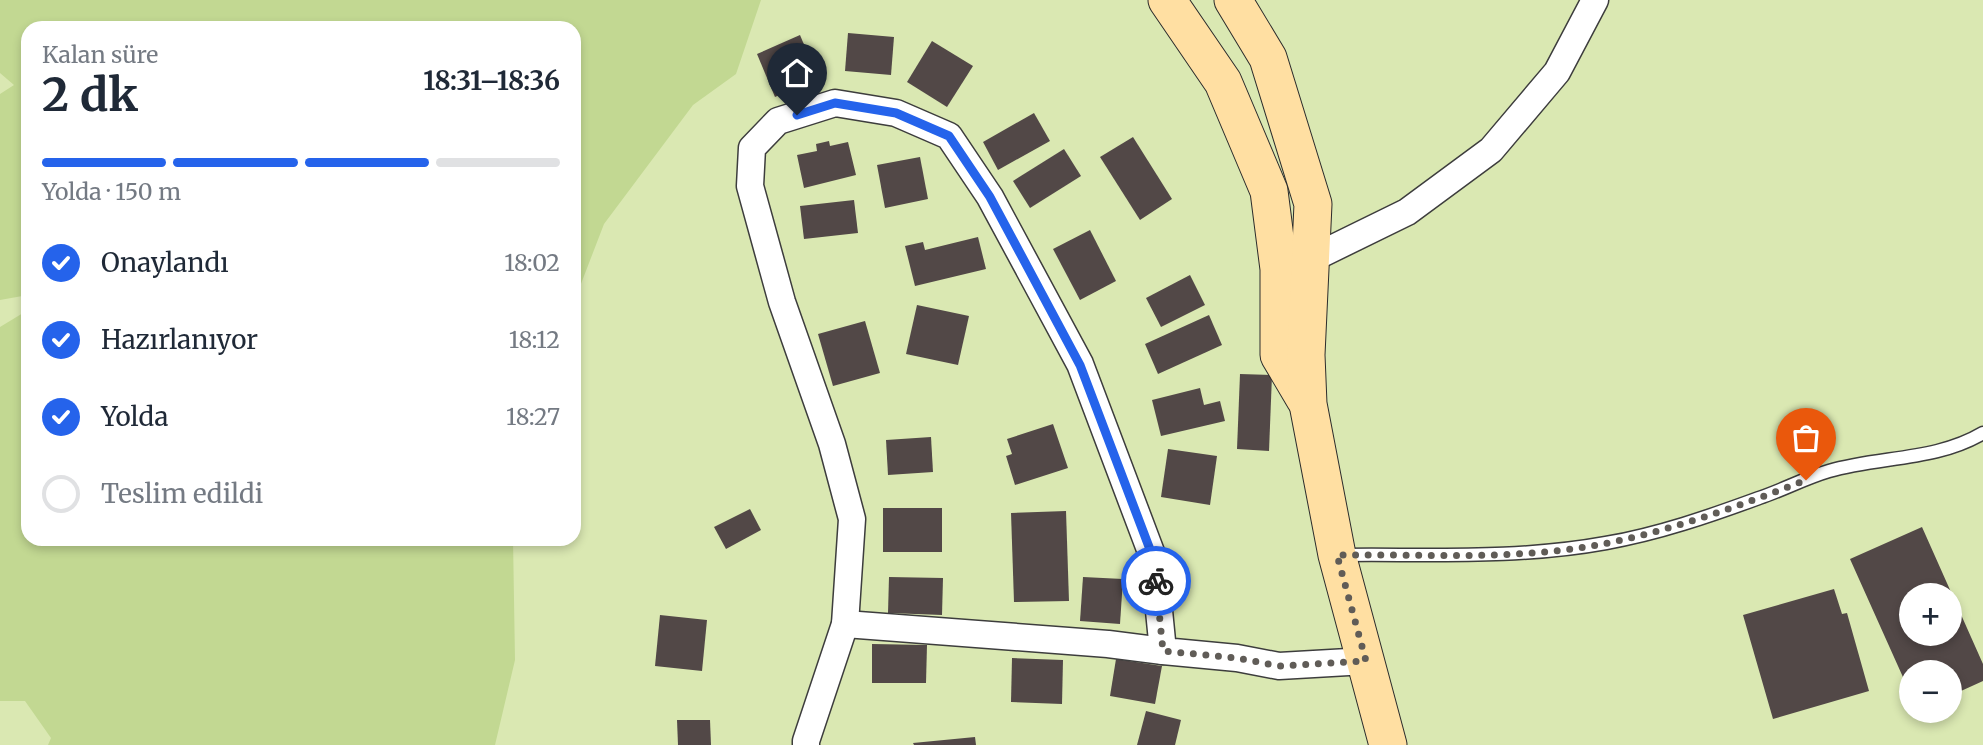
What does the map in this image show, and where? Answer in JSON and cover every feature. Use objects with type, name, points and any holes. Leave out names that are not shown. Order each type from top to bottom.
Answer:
[{"type":"main road","points":[[1167,0],[1223,82],[1269,191],[1279,268],[1279,355],[1308,404]]},
{"type":"main road","points":[[1233,0],[1268,58],[1313,204],[1306,355],[1308,404],[1337,555],[1388,745]]},
{"type":"street","points":[[1310,260],[1407,212],[1491,150],[1558,72],[1595,0]]},
{"type":"street","points":[[806,745],[845,624],[852,519],[832,444],[782,302],[750,186],[752,148],[778,121],[835,103],[896,113],[949,136],[990,197],[1075,354],[1094,401],[1154,560],[1163,651]]},
{"type":"street","points":[[845,624],[1108,644],[1237,658],[1279,666],[1366,661]]},
{"type":"lane","points":[[1337,555],[1489,554],[1548,551],[1607,543],[1690,521],[1829,471],[1943,451],[1983,433]]},
{"type":"green space","points":[[0,0],[1983,0],[1983,745],[0,745]]},
{"type":"green space","points":[[0,0],[761,0],[736,74],[693,105],[604,224],[581,284],[581,21],[21,21],[21,296],[0,300],[0,94],[14,85],[0,73]]},
{"type":"green space","points":[[21,314],[21,546],[513,546],[515,660],[495,745],[48,745],[51,738],[25,701],[0,701],[0,327]]},
{"type":"building","points":[[848,33],[894,37],[891,75],[845,71]]},
{"type":"building","points":[[800,35],[818,78],[775,97],[757,54]]},
{"type":"building","points":[[932,41],[973,66],[947,107],[907,82]]},
{"type":"building","points":[[1034,113],[1050,141],[998,170],[983,142]]},
{"type":"building","points":[[1133,137],[1172,199],[1140,220],[1100,157]]},
{"type":"building","points":[[829,141],[830,146],[848,142],[856,175],[804,188],[797,155],[817,151],[816,144]]},
{"type":"building","points":[[1064,149],[1081,176],[1030,208],[1013,181]]},
{"type":"building","points":[[920,157],[928,199],[885,208],[877,165]]},
{"type":"building","points":[[854,200],[858,233],[804,239],[800,206]]},
{"type":"building","points":[[1090,230],[1116,281],[1080,300],[1053,249]]},
{"type":"building","points":[[978,237],[986,269],[915,286],[905,246],[923,242],[925,250]]},
{"type":"building","points":[[1190,275],[1205,305],[1161,327],[1146,298]]},
{"type":"building","points":[[917,305],[969,316],[958,365],[906,354]]},
{"type":"building","points":[[1209,315],[1222,345],[1158,374],[1145,344]]},
{"type":"building","points":[[865,321],[880,373],[833,386],[818,334]]},
{"type":"building","points":[[1240,374],[1272,375],[1269,451],[1237,449]]},
{"type":"building","points":[[1200,388],[1204,405],[1220,401],[1225,421],[1161,436],[1152,400]]},
{"type":"building","points":[[1053,424],[1068,468],[1015,485],[1006,456],[1012,454],[1007,439]]},
{"type":"building","points":[[931,437],[933,472],[888,475],[886,440]]},
{"type":"building","points":[[1168,449],[1217,456],[1210,505],[1161,497]]},
{"type":"building","points":[[883,508],[942,508],[942,552],[883,552]]},
{"type":"building","points":[[750,509],[761,530],[726,549],[714,527]]},
{"type":"building","points":[[1066,511],[1069,601],[1014,602],[1011,513]]},
{"type":"building","points":[[1922,527],[1947,583],[1899,583],[1899,646],[1962,646],[1962,617],[1983,664],[1983,681],[1962,691],[1962,660],[1899,660],[1899,668],[1850,559]]},
{"type":"building","points":[[889,577],[943,578],[942,615],[888,613]]},
{"type":"building","points":[[1083,577],[1123,579],[1120,624],[1080,621]]},
{"type":"building","points":[[1834,589],[1842,614],[1847,613],[1869,691],[1773,719],[1743,615]]},
{"type":"building","points":[[660,615],[707,620],[702,671],[655,666]]},
{"type":"building","points":[[872,644],[927,645],[926,683],[872,683]]},
{"type":"building","points":[[1012,658],[1063,660],[1062,704],[1011,702]]},
{"type":"building","points":[[1116,659],[1162,666],[1155,704],[1110,696]]},
{"type":"building","points":[[1146,711],[1181,720],[1175,745],[1137,745]]},
{"type":"building","points":[[677,720],[710,720],[711,745],[678,745]]},
{"type":"building","points":[[975,737],[976,745],[913,743]]},
{"type":"way so far","points":[[1156,581],[1163,651],[1237,658],[1279,666],[1366,661],[1337,555],[1489,554],[1548,551],[1607,543],[1690,521],[1806,480]]},
{"type":"route","points":[[797,115],[835,103],[896,113],[949,136],[990,197],[1080,365],[1154,560],[1156,581]]}]
